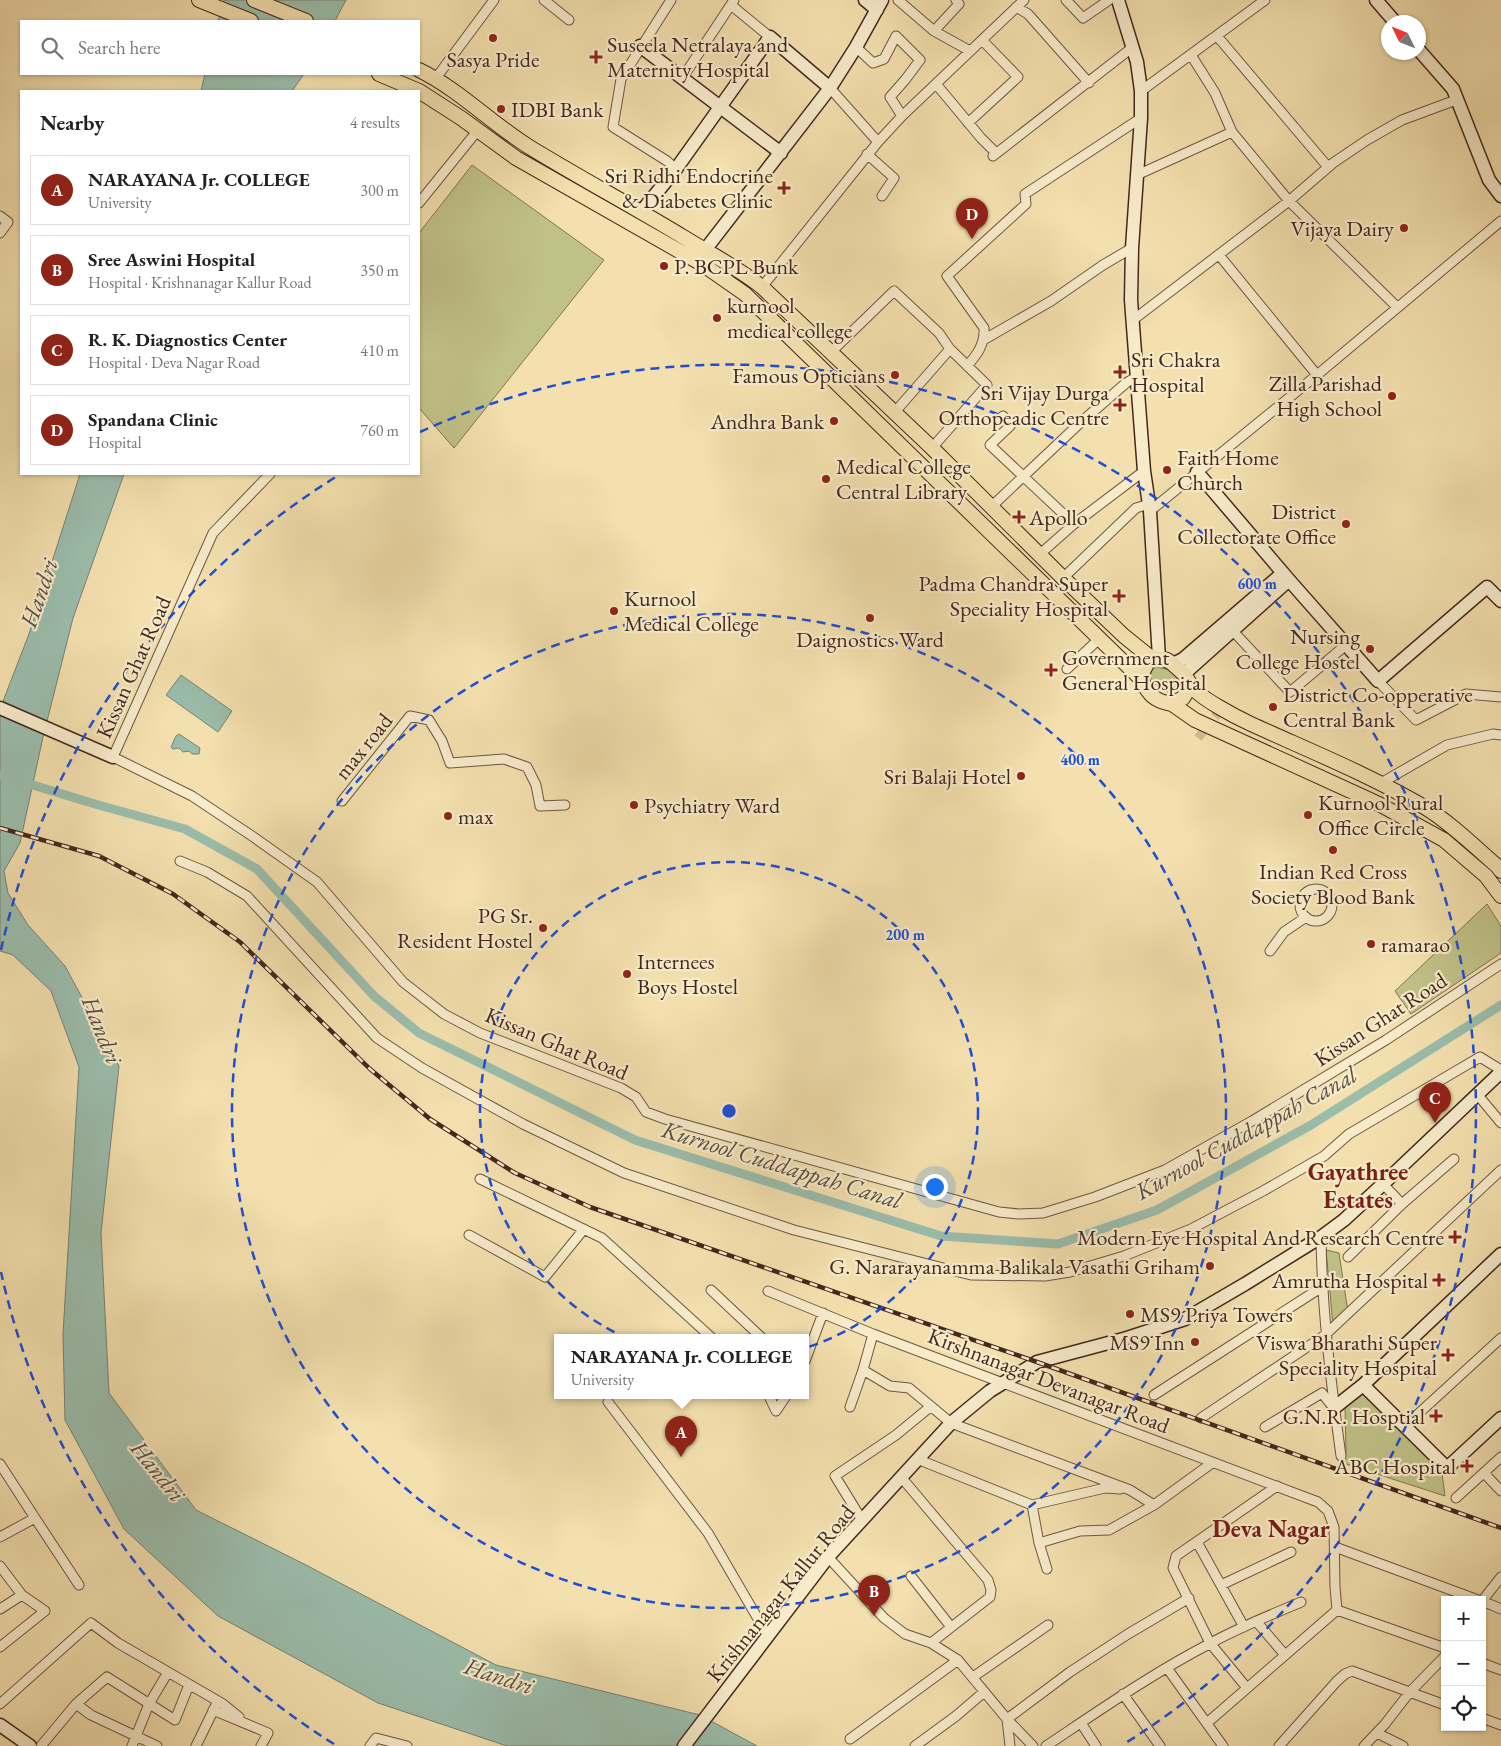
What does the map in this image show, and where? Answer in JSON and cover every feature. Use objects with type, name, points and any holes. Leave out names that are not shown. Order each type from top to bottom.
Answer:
[{"type":"main road","points":[[199,0],[248,20]]},
{"type":"main road","points":[[254,0],[304,20]]},
{"type":"main road","points":[[420,70],[436,78],[472,103],[529,147],[641,212],[701,255],[746,294],[861,408],[1100,638],[1140,678],[1148,693],[1160,702],[1172,704],[1195,720],[1379,804],[1444,840],[1486,876],[1501,896]]},
{"type":"main road","points":[[382,75],[417,90]]},
{"type":"main road","points":[[420,92],[461,118],[516,158],[701,255],[746,275],[762,287],[932,448],[990,507],[1124,636],[1154,657],[1173,664],[1188,680],[1193,690],[1241,719],[1381,783],[1427,809],[1454,828],[1497,866],[1501,872]]},
{"type":"main road","points":[[461,118],[472,103]]},
{"type":"main road","points":[[1140,678],[1154,657]]},
{"type":"main road","points":[[1172,704],[1183,698],[1188,680]]},
{"type":"street","points":[[436,78],[494,0]]},
{"type":"street","points":[[544,0],[568,20]]},
{"type":"street","points":[[671,0],[621,78],[613,127],[667,160],[676,169]]},
{"type":"street","points":[[701,255],[830,88],[856,48],[879,5],[865,0]]},
{"type":"street","points":[[898,0],[934,31],[970,51]]},
{"type":"street","points":[[934,31],[959,4],[956,0]]},
{"type":"street","points":[[762,287],[878,142],[902,116],[1024,0]]},
{"type":"street","points":[[1066,0],[1083,18],[1109,0]]},
{"type":"street","points":[[1118,0],[1133,47],[1141,91],[1131,300],[1144,471],[1149,508],[1154,657]]},
{"type":"street","points":[[1141,91],[1265,0]]},
{"type":"street","points":[[1376,0],[1389,15]]},
{"type":"street","points":[[683,78],[733,2],[770,37],[830,88],[878,142]]},
{"type":"street","points":[[1016,7],[1028,14],[1088,83]]},
{"type":"street","points":[[856,48],[873,63],[884,59],[896,36],[920,60],[890,97],[902,116]]},
{"type":"street","points":[[1218,36],[1328,167]]},
{"type":"street","points":[[641,212],[676,169],[770,37]]},
{"type":"street","points":[[968,123],[1018,77],[982,40]]},
{"type":"street","points":[[640,46],[781,153]]},
{"type":"street","points":[[936,84],[994,155],[1133,47]]},
{"type":"street","points":[[1191,55],[1215,93],[1232,132],[1289,201],[1397,307]]},
{"type":"street","points":[[1426,58],[1453,89],[1489,180],[1501,196]]},
{"type":"street","points":[[1133,320],[1289,201],[1328,167],[1367,140],[1402,120],[1456,100]]},
{"type":"street","points":[[967,366],[976,356],[985,338],[984,328],[947,276],[1026,204],[1025,194],[1141,118]]},
{"type":"street","points":[[420,202],[478,130]]},
{"type":"street","points":[[1138,175],[1232,132]]},
{"type":"street","points":[[868,154],[894,178],[882,196]]},
{"type":"street","points":[[0,216],[8,222],[0,233]]},
{"type":"street","points":[[1063,578],[1136,508],[1149,508],[1197,472],[1317,375],[1501,220]]},
{"type":"street","points":[[985,338],[1052,301],[1103,265],[1132,248]]},
{"type":"street","points":[[1219,255],[1317,375]]},
{"type":"street","points":[[830,353],[894,291],[938,333],[950,350],[986,385],[932,448]]},
{"type":"street","points":[[894,413],[950,350]]},
{"type":"street","points":[[990,507],[1080,422],[1126,383],[1136,377]]},
{"type":"street","points":[[1003,416],[1010,426],[990,445],[1074,524]]},
{"type":"street","points":[[1039,554],[1074,524],[1144,471]]},
{"type":"street","points":[[1197,472],[1346,645],[1416,720],[1466,694],[1501,697]]},
{"type":"street","name":"Kissan Ghat Road","points":[[269,475],[213,533],[113,757],[192,796],[317,882],[403,982],[444,1014],[480,1032],[620,1088],[636,1097],[646,1112],[665,1119],[999,1212],[1020,1214],[1044,1212],[1095,1197],[1166,1170],[1252,1122],[1386,1040],[1501,964]]},
{"type":"street","points":[[1173,664],[1229,626],[1286,577]]},
{"type":"street","points":[[1378,681],[1488,587],[1501,601]]},
{"type":"street","points":[[1229,626],[1290,692],[1346,645]]},
{"type":"street","points":[[1188,680],[1229,626]]},
{"type":"street","points":[[1067,669],[1100,638]]},
{"type":"street","points":[[0,708],[113,757]]},
{"type":"street","name":"max road","points":[[342,801],[410,716],[430,720],[442,742],[450,763],[504,759],[528,767],[536,785],[540,806],[565,805]]},
{"type":"street","points":[[1381,783],[1447,745],[1493,734],[1501,734]]},
{"type":"street","points":[[180,861],[207,872],[247,896],[377,1038],[422,1068],[524,1124],[624,1174],[794,1230],[971,1275],[1045,1276],[1070,1272],[1124,1256],[1191,1229],[1264,1191],[1324,1156],[1349,1134],[1480,1057],[1501,1071]]},
{"type":"street","points":[[1270,951],[1284,932],[1306,917]]},
{"type":"street","name":"Krishnanagar Kallur Road","points":[[684,1746],[828,1557],[951,1423],[990,1391],[1037,1362],[1127,1338],[1185,1319],[1321,1237],[1344,1220],[1501,1071]]},
{"type":"street","points":[[1477,1094],[1501,1123]]},
{"type":"street","points":[[1348,1257],[1402,1204],[1454,1159]]},
{"type":"street","points":[[1202,1418],[1326,1334],[1501,1170]]},
{"type":"street","points":[[480,1179],[602,1238],[708,1334]]},
{"type":"street","points":[[1383,1184],[1402,1204]]},
{"type":"street","points":[[470,1235],[545,1277],[584,1229]]},
{"type":"street","points":[[1321,1237],[1322,1288],[1326,1334],[1341,1456]]},
{"type":"street","points":[[1334,1408],[1364,1385],[1501,1254]]},
{"type":"street","points":[[1154,1395],[1322,1288]]},
{"type":"street","points":[[711,1290],[758,1334]]},
{"type":"street","name":"Kirshnanagar Devanagar Road","points":[[768,1291],[873,1334],[1318,1502],[1328,1511],[1334,1527],[1335,1547]]},
{"type":"street","points":[[809,1350],[823,1313]]},
{"type":"street","points":[[850,1407],[873,1334]]},
{"type":"street","points":[[1405,1426],[1501,1338]]},
{"type":"street","points":[[863,1370],[890,1386],[909,1388],[951,1423],[1130,1490],[1154,1506]]},
{"type":"street","points":[[1364,1385],[1447,1468],[1501,1418]]},
{"type":"street","points":[[1265,1427],[1322,1393],[1334,1408]]},
{"type":"street","points":[[771,1399],[776,1411],[784,1399]]},
{"type":"street","points":[[608,1402],[708,1533],[768,1636]]},
{"type":"street","points":[[862,1520],[835,1476],[896,1435],[930,1407]]},
{"type":"street","points":[[1456,1498],[1501,1457]]},
{"type":"street","points":[[917,1459],[1032,1505],[1106,1488],[1130,1490]]},
{"type":"street","points":[[1039,1543],[1080,1531],[1109,1530],[1154,1506],[1212,1463]]},
{"type":"street","points":[[0,1464],[79,1586]]},
{"type":"street","points":[[1484,1474],[1501,1491]]},
{"type":"street","points":[[901,1477],[988,1580],[991,1590],[990,1597],[931,1643]]},
{"type":"street","points":[[1247,1688],[1210,1643],[1173,1568],[1173,1561],[1176,1556],[1278,1486]]},
{"type":"street","points":[[1032,1505],[1039,1543],[1047,1569]]},
{"type":"street","points":[[0,1537],[35,1518]]},
{"type":"street","points":[[1196,1542],[1244,1627]]},
{"type":"street","points":[[1337,1610],[1335,1547],[1467,1596]]},
{"type":"street","points":[[1221,1585],[1291,1552]]},
{"type":"street","points":[[828,1557],[884,1618],[905,1634],[931,1643],[958,1660],[1007,1719],[1033,1746]]},
{"type":"street","points":[[0,1566],[22,1595],[45,1611],[0,1647]]},
{"type":"street","points":[[911,1576],[950,1627]]},
{"type":"street","points":[[1501,1577],[1482,1602],[1501,1609]]},
{"type":"street","points":[[0,1609],[22,1595]]},
{"type":"street","points":[[1007,1719],[1070,1672],[1128,1634],[1189,1598]]},
{"type":"street","points":[[1046,1746],[1123,1694],[1210,1643],[1301,1602]]},
{"type":"street","points":[[1337,1610],[1441,1647]]},
{"type":"street","points":[[1207,1723],[1337,1610]]},
{"type":"street","points":[[1256,1621],[1285,1655]]},
{"type":"street","points":[[0,1704],[91,1623],[118,1643],[218,1701],[238,1717],[237,1720]]},
{"type":"street","points":[[972,1678],[1048,1625]]},
{"type":"street","points":[[850,1739],[958,1660]]},
{"type":"street","points":[[1364,1746],[1409,1693],[1441,1660]]},
{"type":"street","points":[[1486,1664],[1501,1670]]},
{"type":"street","points":[[1167,1668],[1223,1746]]},
{"type":"street","points":[[132,1746],[149,1704],[168,1672]]},
{"type":"street","points":[[1279,1746],[1345,1674],[1352,1672],[1441,1704]]},
{"type":"street","points":[[41,1746],[76,1704],[108,1677],[175,1720],[189,1684]]},
{"type":"street","points":[[915,1746],[956,1716],[984,1692]]},
{"type":"street","points":[[1123,1694],[1160,1746]]},
{"type":"street","points":[[196,1746],[218,1701]]},
{"type":"street","points":[[76,1704],[91,1715],[157,1746]]},
{"type":"street","points":[[213,1710],[268,1733],[261,1746]]},
{"type":"street","points":[[1007,1719],[1010,1746]]},
{"type":"street","points":[[1486,1719],[1501,1725]]},
{"type":"street","points":[[1081,1723],[1096,1746]]},
{"type":"street","points":[[0,1725],[30,1746]]},
{"type":"street","points":[[1376,1733],[1403,1746]]},
{"type":"street","points":[[370,1746],[376,1738],[407,1746]]},
{"type":"green space","points":[[472,165],[604,260],[454,448],[420,409],[420,232]]},
{"type":"green space","points":[[1156,667],[1171,670],[1180,683],[1175,692],[1163,690],[1154,683],[1150,676],[1152,670]]},
{"type":"green space","points":[[1487,904],[1501,926],[1501,953],[1411,1014],[1395,991]]},
{"type":"green space","points":[[1326,1250],[1339,1253],[1348,1312],[1333,1326]]},
{"type":"green space","points":[[1366,1389],[1441,1465],[1445,1496],[1343,1463],[1346,1452],[1345,1406]]},
{"type":"water","points":[[224,0],[346,0],[336,20],[218,20]]},
{"type":"water","points":[[205,75],[303,75],[293,90],[201,90]]},
{"type":"water","name":"Handri","points":[[80,475],[124,475],[73,618],[43,737],[20,843],[4,871],[8,893],[28,925],[65,966],[119,1066],[101,1233],[109,1393],[196,1510],[304,1564],[496,1665],[700,1715],[757,1746],[507,1746],[378,1703],[218,1616],[124,1529],[65,1420],[63,1334],[79,1067],[51,991],[13,955],[0,951],[0,709],[29,634]]},
{"type":"water","points":[[181,675],[232,711],[218,732],[166,695]]},
{"type":"water","points":[[179,734],[200,748],[199,754],[192,754],[189,751],[183,752],[179,748],[173,749],[171,747],[176,736]]},
{"type":"waterway","name":"Kurnool Cuddappah Canal","points":[[0,775],[185,829],[257,869],[374,996],[419,1033],[635,1140],[941,1236],[1058,1244],[1157,1210],[1311,1125],[1501,1005]]},
{"type":"tunnel","points":[[1198,738],[1226,703]]},
{"type":"railway","points":[[0,828],[99,856],[173,894],[240,942],[370,1069],[430,1119],[515,1173],[590,1207],[1037,1362],[1501,1528]]},
{"type":"place","name":"Sasya Pride","points":[[493,38]]},
{"type":"place","name":"Suseela Netralaya and Maternity Hospital","points":[[596,57]]},
{"type":"place","name":"IDBI Bank","points":[[501,109]]},
{"type":"place","name":"Sri Ridhi Endocrine & Diabetes Clinic","points":[[784,188]]},
{"type":"place","name":"Vijaya Dairy","points":[[1404,228]]},
{"type":"place","name":"Spandana Clinic","points":[[972,239]]},
{"type":"place","name":"P. BCPL Bunk","points":[[664,266]]},
{"type":"place","name":"kurnool medical college","points":[[717,318]]},
{"type":"place","name":"Sri Chakra Hospital","points":[[1120,372]]},
{"type":"place","name":"Famous Opticians","points":[[895,375]]},
{"type":"place","name":"Zilla Parishad High School","points":[[1392,396]]},
{"type":"place","name":"Sri Vijay Durga Orthopeadic Centre","points":[[1120,405]]},
{"type":"place","name":"Andhra Bank","points":[[834,421]]},
{"type":"place","name":"Faith Home Church","points":[[1167,470]]},
{"type":"place","name":"Medical College Central Library","points":[[826,479]]},
{"type":"place","name":"Apollo","points":[[1019,517]]},
{"type":"place","name":"District Collectorate Office","points":[[1346,524]]},
{"type":"place","name":"Padma Chandra Super Speciality Hospital","points":[[1119,596]]},
{"type":"place","name":"Kurnool Medical College","points":[[614,611]]},
{"type":"place","name":"Daignostics Ward","points":[[870,618]]},
{"type":"place","name":"Nursing College Hostel","points":[[1370,649]]},
{"type":"place","name":"Government General Hospital","points":[[1051,670]]},
{"type":"place","name":"District Co-opperative Central Bank","points":[[1273,707]]},
{"type":"place","name":"Sri Balaji Hotel","points":[[1021,776]]},
{"type":"place","name":"Psychiatry Ward","points":[[634,805]]},
{"type":"place","name":"Kurnool Rural Office Circle","points":[[1308,815]]},
{"type":"place","name":"max","points":[[448,816]]},
{"type":"place","name":"Indian Red Cross Society Blood Bank","points":[[1333,850]]},
{"type":"place","name":"PG Sr. Resident Hostel","points":[[543,928]]},
{"type":"place","name":"ramarao","points":[[1371,944]]},
{"type":"place","name":"Internees Boys Hostel","points":[[627,974]]},
{"type":"place","name":"R. K. Diagnostics Center","points":[[1435,1123]]},
{"type":"place","name":"Modern Eye Hospital And Research Centre","points":[[1455,1237]]},
{"type":"place","name":"G. Nararayanamma Balikala Vasathi Griham","points":[[1210,1266]]},
{"type":"place","name":"Amrutha Hospital","points":[[1439,1280]]},
{"type":"place","name":"MS9 Priya Towers","points":[[1130,1314]]},
{"type":"place","name":"MS9 Inn","points":[[1195,1342]]},
{"type":"place","name":"Viswa Bharathi Super Speciality Hospital","points":[[1448,1355]]},
{"type":"place","name":"G.N.R. Hosptial","points":[[1436,1416]]},
{"type":"place","name":"NARAYANA Jr. COLLEGE","points":[[681,1457]]},
{"type":"place","name":"ABC Hospital","points":[[1467,1466]]},
{"type":"place","name":"Sree Aswini Hospital","points":[[874,1616]]},
{"type":"district","name":"Gayathree Estates","points":[[1358,1186]]},
{"type":"district","name":"Deva Nagar","points":[[1271,1529]]}]
